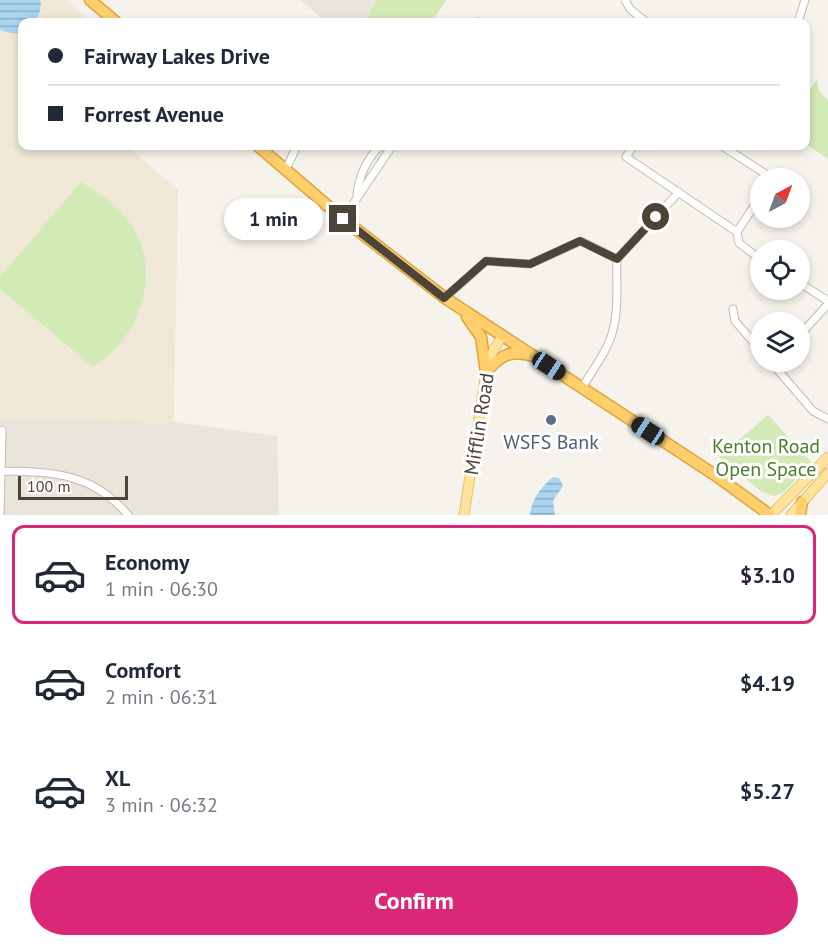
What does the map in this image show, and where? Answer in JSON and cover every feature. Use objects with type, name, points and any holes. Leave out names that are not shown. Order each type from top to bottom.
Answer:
[{"type":"highway","points":[[90,0],[111,18]]},
{"type":"highway","points":[[263,150],[343,219],[444,298],[715,475],[770,515]]},
{"type":"highway","points":[[457,306],[482,336],[486,372]]},
{"type":"highway","points":[[486,372],[506,354],[519,352],[533,356]]},
{"type":"highway","points":[[801,515],[802,502]]},
{"type":"main road","name":"Mifflin Road","points":[[464,515],[486,372],[492,352],[502,336]]},
{"type":"main road","points":[[770,515],[828,457]]},
{"type":"main road","points":[[791,515],[828,473]]},
{"type":"street","points":[[625,0],[630,9],[641,18]]},
{"type":"street","points":[[799,18],[805,0]]},
{"type":"street","points":[[286,170],[295,150]]},
{"type":"street","points":[[357,198],[358,185],[365,166],[377,150]]},
{"type":"street","points":[[343,219],[389,150]]},
{"type":"street","points":[[630,150],[626,157],[737,232]]},
{"type":"street","points":[[728,150],[756,168]]},
{"type":"street","points":[[582,388],[605,350],[613,330],[617,310],[617,259],[680,192]]},
{"type":"street","points":[[750,212],[737,232],[739,243],[750,251]]},
{"type":"street","points":[[444,298],[486,261],[530,264],[580,241],[617,259]]},
{"type":"street","points":[[810,290],[828,302],[810,323]]},
{"type":"street","points":[[733,309],[735,321],[750,338]]},
{"type":"street","points":[[780,372],[813,411],[828,419]]},
{"type":"street","points":[[0,515],[2,430]]},
{"type":"street","points":[[1,471],[40,472],[74,477],[105,493],[128,515]]},
{"type":"shaded area","points":[[0,0],[66,0],[87,18],[18,18],[18,150],[132,150],[178,190],[174,422],[0,418]]},
{"type":"shaded area","points":[[300,0],[376,0],[367,18],[322,18]]},
{"type":"shaded area","points":[[0,418],[174,422],[277,436],[279,515],[0,515]]},
{"type":"green space","points":[[376,0],[446,0],[435,18],[367,18]]},
{"type":"green space","points":[[817,79],[819,91],[828,101],[828,159],[810,147],[810,90]]},
{"type":"green space","points":[[81,182],[113,204],[132,226],[143,253],[146,272],[145,291],[132,326],[108,356],[93,367],[0,289],[0,277]]},
{"type":"green space","name":"Kenton Road Open Space","points":[[768,415],[812,463],[784,492],[774,496],[762,492],[719,457]]},
{"type":"water","points":[[0,0],[40,0],[40,12],[36,18],[18,18],[18,33],[0,29]]},
{"type":"water","points":[[553,477],[559,478],[563,486],[553,501],[555,515],[530,515],[532,504],[538,494]]},
{"type":"place","name":"WSFS Bank","points":[[551,420]]},
{"type":"route","points":[[343,219],[444,298],[486,261],[530,264],[580,241],[617,259],[656,217]]}]
